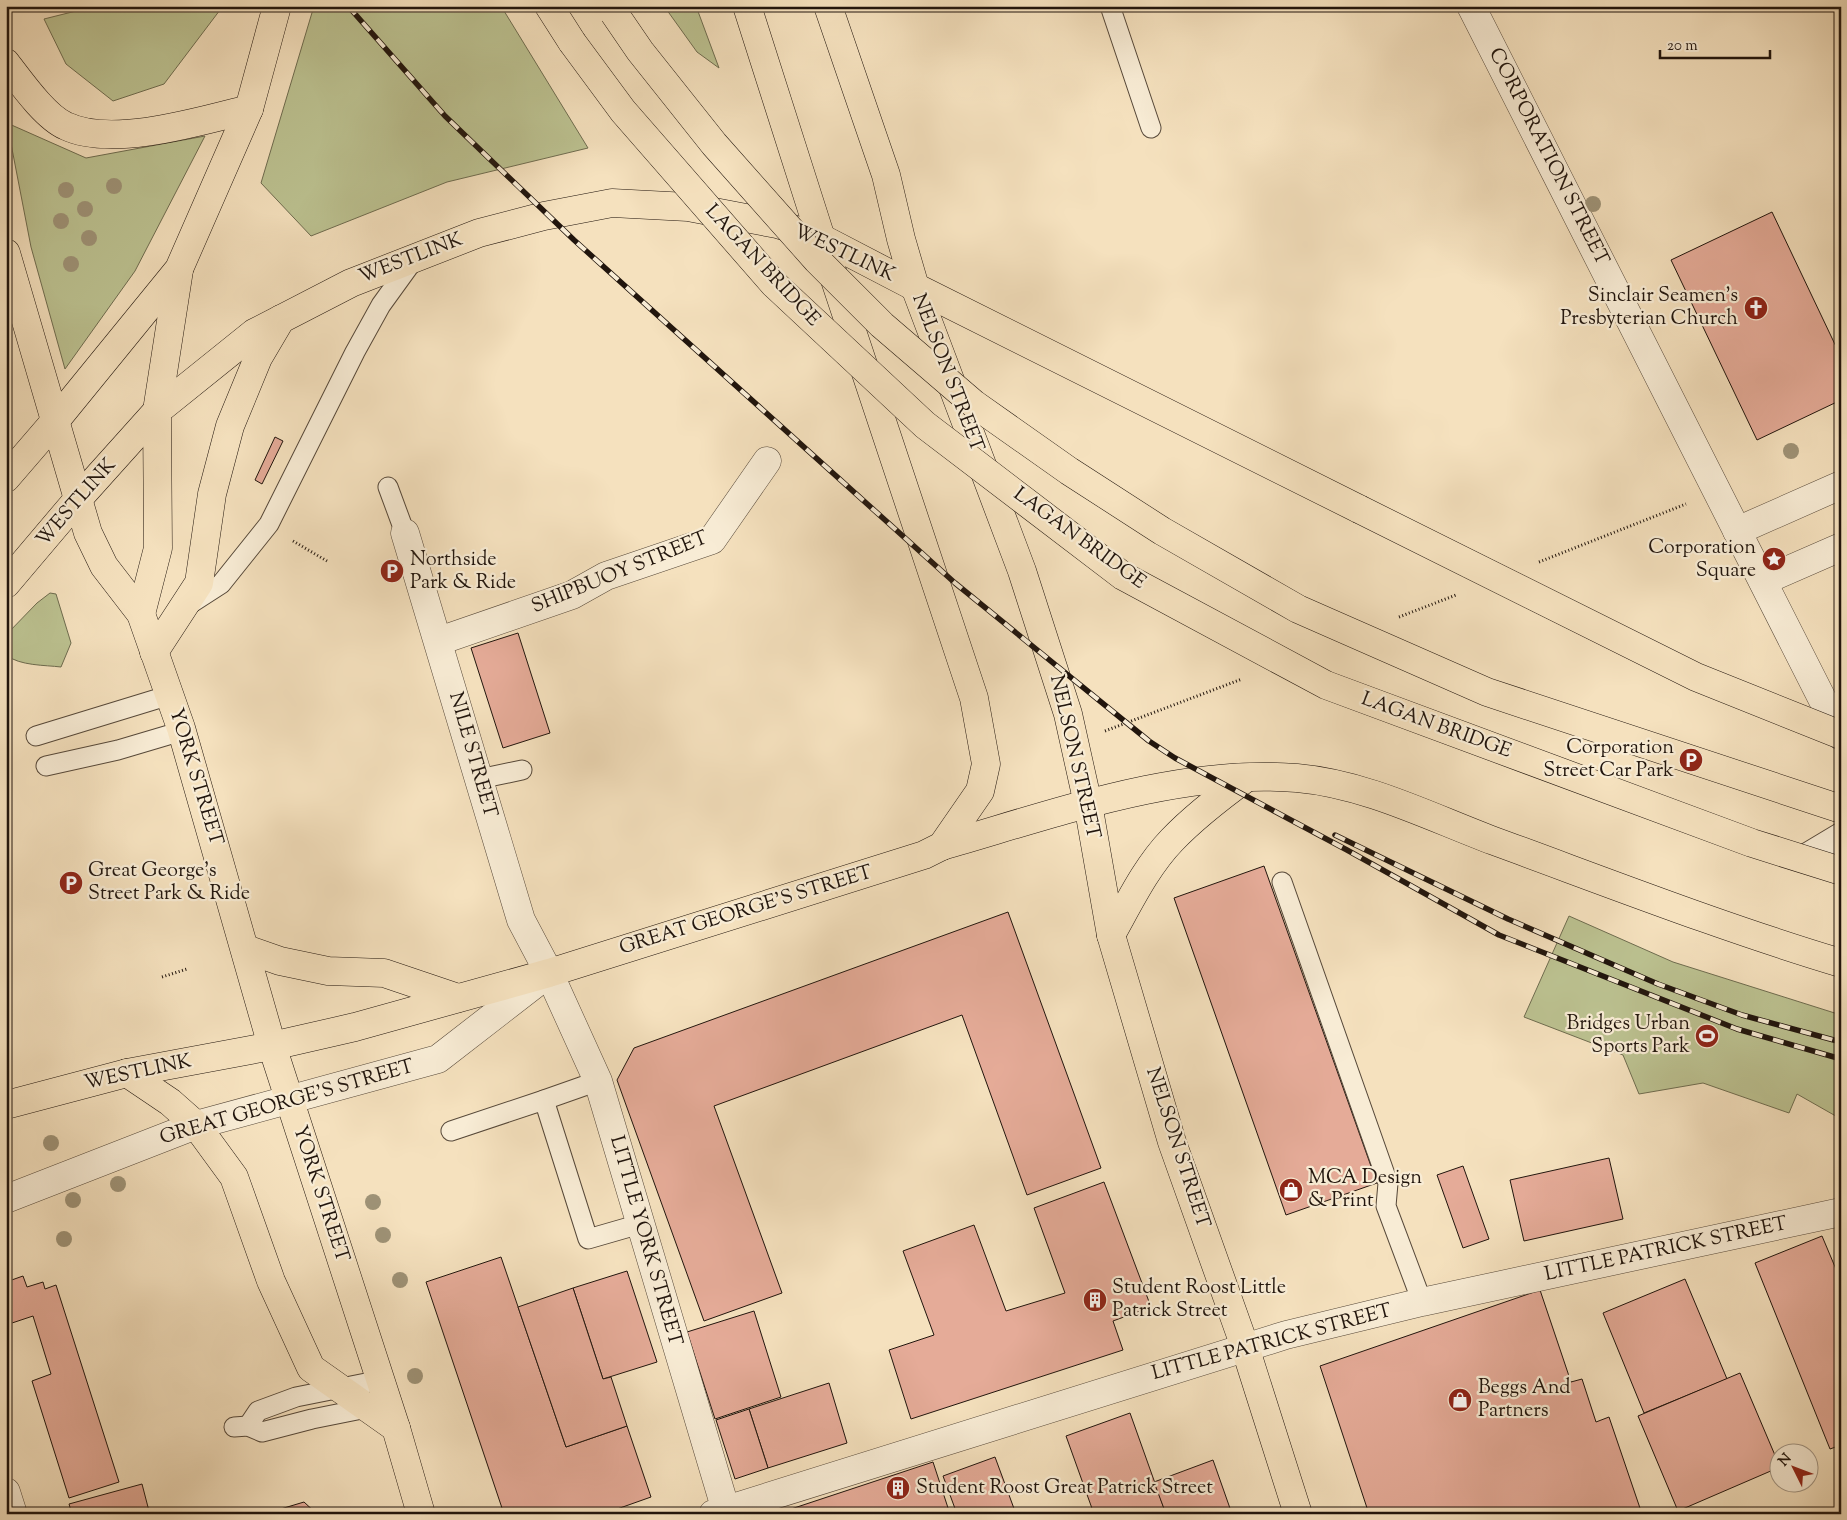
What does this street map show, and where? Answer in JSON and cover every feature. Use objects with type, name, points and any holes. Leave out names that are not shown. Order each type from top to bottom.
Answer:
[{"type":"main road","points":[[141,614],[158,548],[157,411],[179,269],[249,109],[277,6]]},
{"type":"main road","name":"LAGAN BRIDGE","points":[[549,6],[572,42],[623,111],[774,284],[925,425],[1123,576],[1326,685],[1742,840],[1841,871]]},
{"type":"main road","points":[[747,6],[821,238],[974,698],[986,764],[980,791],[942,846]]},
{"type":"main road","name":"NELSON STREET","points":[[828,6],[886,175],[915,288],[1022,571],[1068,714],[1088,804],[1111,935],[1172,1142],[1245,1347],[1298,1514]]},
{"type":"main road","points":[[612,10],[640,51],[714,144],[817,260],[882,325],[974,404],[1069,471],[1162,531],[1298,609],[1487,692],[1768,787],[1841,809]]},
{"type":"main road","points":[[6,63],[32,98],[65,126],[101,136],[137,133],[249,109]]},
{"type":"main road","name":"WESTLINK","points":[[6,584],[78,499],[157,411],[254,333],[281,317],[351,283],[479,233],[544,216],[612,203],[688,207],[777,224],[821,238],[915,288],[1696,677],[1841,735]]},
{"type":"main road","name":"YORK STREET","points":[[6,253],[88,533],[104,566],[141,614],[182,731],[246,949],[272,1046],[381,1380],[421,1514]]},
{"type":"main road","points":[[6,478],[56,420],[179,269]]},
{"type":"main road","points":[[154,652],[199,583],[212,494],[230,426],[258,358],[281,317]]},
{"type":"main road","points":[[1111,935],[1154,864],[1171,841],[1211,804],[1247,777]]},
{"type":"main road","name":"GREAT GEORGE'S STREET","points":[[272,1046],[356,1027],[549,973],[924,855],[942,846],[1088,804],[1150,790],[1247,777],[1298,778],[1396,801],[1459,828],[1628,890],[1841,963]]},
{"type":"main road","points":[[246,949],[280,961],[328,970],[384,973],[458,998]]},
{"type":"main road","name":"WESTLINK","points":[[6,1105],[127,1073],[272,1046]]},
{"type":"main road","points":[[127,1073],[170,1102],[196,1125],[234,1177],[271,1280],[311,1368],[396,1428]]},
{"type":"street","name":"CORPORATION STREET","points":[[1473,8],[1841,735]]},
{"type":"street","name":"SHIPBUOY STREET","points":[[438,641],[572,595],[606,576],[712,540],[767,461]]},
{"type":"street","points":[[1737,531],[1841,486]]},
{"type":"street","name":"NILE STREET","points":[[405,533],[521,920],[549,973]]},
{"type":"street","points":[[1763,581],[1841,547]]},
{"type":"street","name":"LITTLE YORK STREET","points":[[549,973],[598,1081],[722,1512]]},
{"type":"street","name":"GREAT GEORGE'S STREET","points":[[6,1199],[196,1125],[438,1058],[549,973]]},
{"type":"street","name":"LITTLE PATRICK STREET","points":[[722,1512],[1245,1347],[1422,1302],[1841,1212]]},
{"type":"street","points":[[6,1492],[13,1514]]},
{"type":"lane","points":[[1110,6],[1152,128]]},
{"type":"lane","points":[[184,608],[221,584],[269,524],[355,352],[381,305],[416,257]]},
{"type":"lane","points":[[388,488],[405,533]]},
{"type":"lane","points":[[36,736],[170,695]]},
{"type":"lane","points":[[46,766],[118,750],[182,731]]},
{"type":"lane","points":[[479,779],[522,770]]},
{"type":"lane","points":[[1841,832],[1806,853],[1841,851]]},
{"type":"lane","points":[[1282,882],[1388,1183],[1386,1206],[1422,1302]]},
{"type":"lane","points":[[451,1131],[598,1081]]},
{"type":"lane","points":[[544,1100],[588,1239],[640,1224]]},
{"type":"lane","points":[[368,1408],[312,1419],[262,1432],[241,1427],[258,1410],[298,1396],[381,1380]]},
{"type":"path","points":[[286,536],[327,561]]},
{"type":"path","points":[[162,977],[187,969]]},
{"type":"green space","points":[[96,6],[223,6],[164,84],[113,101],[66,64],[44,19]]},
{"type":"green space","points":[[314,6],[501,6],[588,148],[447,182],[311,236],[261,183]]},
{"type":"green space","points":[[664,6],[696,6],[719,68],[697,52]]},
{"type":"green space","points":[[7,123],[86,158],[205,136],[135,271],[65,369],[31,247]]},
{"type":"green space","points":[[50,593],[56,594],[71,643],[61,667],[25,663],[12,659],[6,655],[6,635],[37,603]]},
{"type":"green space","name":"Bridges Urban Sports Park","points":[[1569,916],[1673,962],[1841,1015],[1841,1119],[1797,1094],[1789,1113],[1703,1083],[1639,1094],[1623,1055],[1524,1017]]},
{"type":"building","name":"Sinclair Seamen's Presbyterian Church","points":[[1772,212],[1841,357],[1841,400],[1757,440],[1671,260]]},
{"type":"building","points":[[275,437],[283,441],[262,484],[255,480]]},
{"type":"building","points":[[518,633],[550,733],[503,748],[471,648]]},
{"type":"building","points":[[1264,866],[1377,1183],[1286,1215],[1174,898]]},
{"type":"building","points":[[1008,912],[1101,1168],[1027,1195],[962,1015],[714,1106],[782,1293],[704,1321],[617,1080],[634,1048]]},
{"type":"building","points":[[1609,1158],[1623,1219],[1524,1241],[1510,1180]]},
{"type":"building","points":[[1463,1166],[1489,1239],[1463,1248],[1437,1175]]},
{"type":"building","name":"Student Roost Little Patrick Street","points":[[1104,1182],[1151,1307],[1113,1321],[1123,1350],[911,1419],[889,1350],[934,1335],[903,1251],[974,1225],[1006,1311],[1065,1293],[1034,1208]]},
{"type":"building","points":[[1822,1236],[1841,1281],[1841,1445],[1830,1449],[1755,1263]]},
{"type":"building","points":[[501,1257],[566,1447],[627,1426],[651,1497],[603,1514],[504,1514],[426,1282]]},
{"type":"building","points":[[627,1271],[657,1362],[603,1379],[573,1288]]},
{"type":"building","points":[[23,1276],[27,1287],[43,1282],[45,1289],[56,1285],[119,1482],[69,1498],[32,1381],[51,1374],[33,1316],[6,1325],[6,1282]]},
{"type":"building","points":[[1685,1279],[1727,1379],[1644,1413],[1603,1313]]},
{"type":"building","points":[[573,1288],[603,1379],[611,1377],[627,1426],[566,1447],[518,1307]]},
{"type":"building","name":"Beggs And Partners","points":[[1540,1290],[1571,1382],[1582,1379],[1596,1422],[1609,1417],[1642,1514],[1369,1514],[1320,1366]]},
{"type":"building","points":[[754,1311],[781,1397],[715,1419],[687,1332]]},
{"type":"building","points":[[1740,1373],[1770,1444],[1770,1471],[1678,1511],[1638,1416]]},
{"type":"building","points":[[829,1383],[847,1443],[768,1468],[749,1409]]},
{"type":"building","points":[[749,1409],[768,1468],[735,1479],[716,1420]]},
{"type":"building","points":[[1130,1413],[1166,1514],[1094,1514],[1066,1436]]},
{"type":"building","points":[[995,1457],[1016,1514],[957,1514],[943,1476]]},
{"type":"building","points":[[1213,1460],[1232,1514],[1166,1514],[1154,1482]]},
{"type":"building","name":"Student Roost Great Patrick Street","points":[[933,1462],[950,1514],[776,1514]]},
{"type":"building","points":[[142,1484],[149,1511],[140,1514],[72,1514],[69,1504]]},
{"type":"building","points":[[304,1502],[317,1514],[264,1514]]},
{"type":"railway","points":[[348,6],[445,116],[574,240],[955,583],[1149,741],[1175,758],[1347,850],[1499,935],[1737,1029],[1841,1059]]},
{"type":"railway","points":[[1335,835],[1508,919],[1658,984],[1742,1015],[1841,1042]]},
{"type":"place","name":"Sinclair Seamen's Presbyterian Church","points":[[1756,308]]},
{"type":"place","name":"Corporation Square","points":[[1774,559]]},
{"type":"place","name":"Northside Park & Ride","points":[[392,571]]},
{"type":"place","name":"Corporation Street Car Park","points":[[1691,760]]},
{"type":"place","name":"Great George's Street Park & Ride","points":[[71,883]]},
{"type":"place","name":"Bridges Urban Sports Park","points":[[1707,1036]]},
{"type":"place","name":"MCA Design & Print","points":[[1291,1190]]},
{"type":"place","name":"Student Roost Little Patrick Street","points":[[1095,1300]]},
{"type":"place","name":"Beggs And Partners","points":[[1460,1400]]},
{"type":"place","name":"Student Roost Great Patrick Street","points":[[898,1488]]}]
